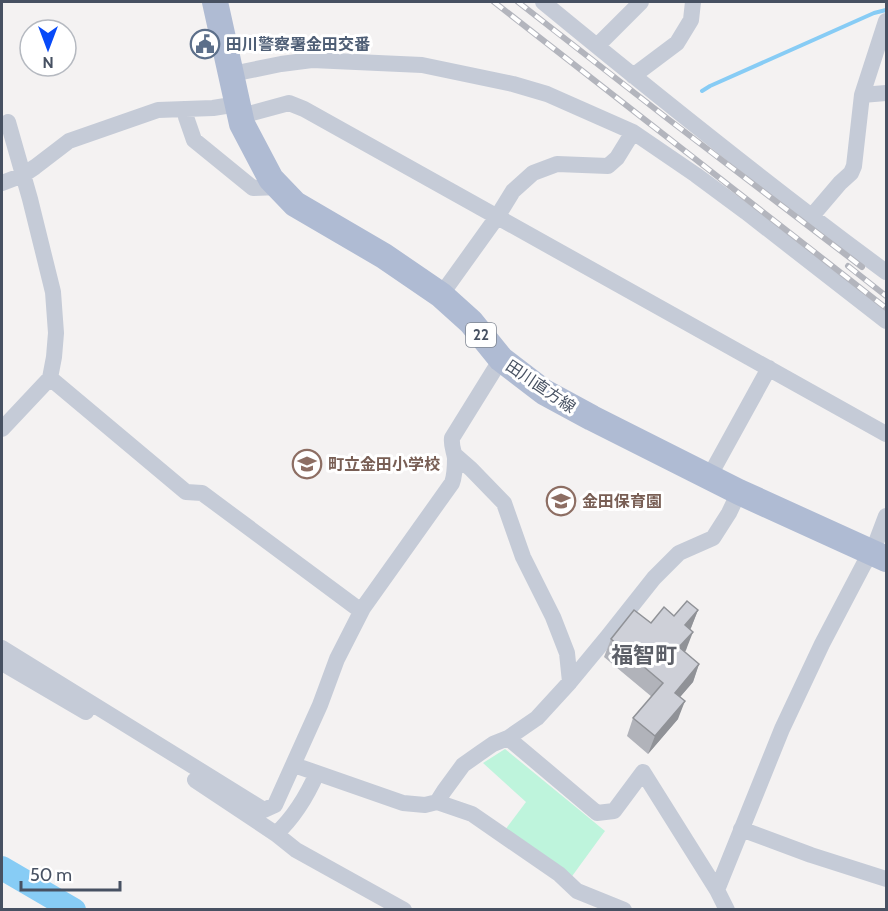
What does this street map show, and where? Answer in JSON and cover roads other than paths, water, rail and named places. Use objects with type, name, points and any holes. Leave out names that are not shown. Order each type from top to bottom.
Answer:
[{"type":"main road","name":"田川直方線","points":[[215,2],[242,124],[271,179],[295,204],[384,256],[441,295],[471,322],[501,359],[544,392],[739,492],[880,556]]},
{"type":"street","points":[[543,2],[812,217],[886,272]]},
{"type":"street","points":[[597,46],[641,2]]},
{"type":"street","points":[[633,76],[677,43],[691,20],[693,2]]},
{"type":"street","points":[[812,217],[851,173],[854,166],[862,95],[886,21]]},
{"type":"street","points":[[232,74],[312,60],[422,65],[513,84],[547,94],[633,132],[746,212],[886,321]]},
{"type":"street","points":[[862,95],[886,93]]},
{"type":"street","points":[[2,183],[23,175],[69,141],[158,110],[213,108],[239,110],[289,103],[304,109],[886,434]]},
{"type":"street","points":[[185,109],[194,140],[253,188],[279,187]]},
{"type":"street","points":[[2,429],[50,378],[56,333],[53,292],[8,122]]},
{"type":"street","points":[[441,295],[513,191],[533,173],[557,164],[608,166],[617,158],[633,132]]},
{"type":"street","points":[[501,359],[452,438],[452,450],[504,503],[523,557],[553,617],[567,653],[570,682]]},
{"type":"street","points":[[709,477],[769,368]]},
{"type":"street","points":[[50,378],[186,492],[202,493],[361,611]]},
{"type":"street","points":[[2,654],[264,810],[275,805],[361,611],[452,483],[455,455]]},
{"type":"street","points":[[437,802],[463,765],[537,718],[570,682],[667,564],[679,553],[713,538],[739,492]]},
{"type":"street","points":[[717,890],[782,729],[822,644],[864,564],[880,556],[886,516]]},
{"type":"street","points":[[2,654],[276,834],[296,850],[404,909]]},
{"type":"street","points":[[508,738],[597,813],[614,811],[643,772],[727,909]]},
{"type":"street","points":[[294,765],[403,803],[425,805],[437,802],[472,814],[559,874],[577,891],[624,909]]},
{"type":"street","points":[[276,834],[298,807],[317,773]]},
{"type":"street","points":[[741,829],[886,879]]},
{"type":"waterway","points":[[702,91],[874,13],[886,10]]},
{"type":"waterway","points":[[2,868],[74,910]]},
{"type":"railway","points":[[494,2],[886,308]]},
{"type":"railway","points":[[518,2],[862,267]]},
{"type":"railway","points":[[848,266],[886,296]]},
{"type":"place","name":"田川警察署金田交番","points":[[205,44]]},
{"type":"place","name":"町立金田小学校","points":[[307,464]]},
{"type":"place","name":"金田保育園","points":[[561,501]]},
{"type":"district","name":"福智町","points":[[644,655]]}]
